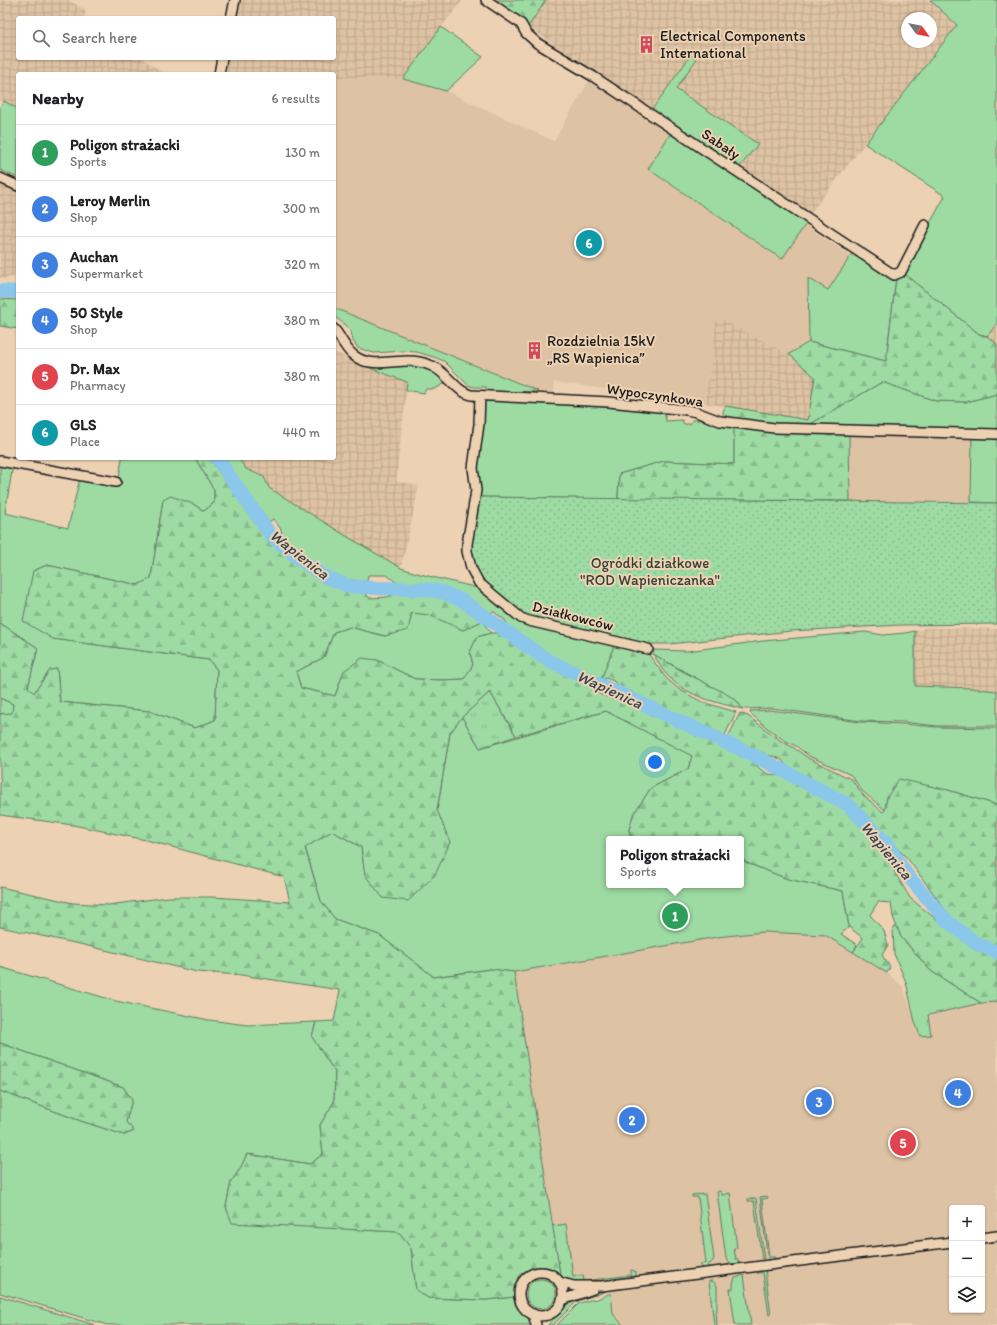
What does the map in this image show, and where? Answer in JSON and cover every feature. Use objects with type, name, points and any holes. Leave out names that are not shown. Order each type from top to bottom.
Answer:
[{"type":"street","points":[[231,16],[235,0]]},
{"type":"street","name":"Sabały","points":[[486,0],[521,24],[526,33],[537,43],[594,77],[894,275],[901,272],[926,225]]},
{"type":"street","points":[[219,72],[222,60]]},
{"type":"street","points":[[0,178],[16,185]]},
{"type":"street","name":"Wypoczynkowa","points":[[336,332],[347,349],[353,356],[359,359],[376,363],[410,361],[431,366],[446,374],[461,391],[466,394],[480,396],[609,402],[687,410],[720,421],[774,428],[997,434]]},
{"type":"street","name":"Działkowców","points":[[480,396],[478,430],[473,468],[476,490],[467,544],[471,568],[479,583],[521,618],[648,649]]},
{"type":"street","points":[[0,461],[116,482]]},
{"type":"street","points":[[985,1238],[997,1236]]},
{"type":"street","points":[[559,1282],[574,1286],[602,1286],[949,1242]]},
{"type":"street","points":[[540,1272],[547,1273],[554,1276],[562,1287],[562,1300],[554,1312],[540,1316],[526,1310],[519,1298],[519,1290],[526,1278],[532,1274],[540,1272]]},
{"type":"street","points":[[562,1300],[602,1286]]},
{"type":"street","points":[[533,1314],[536,1325]]},
{"type":"street","points":[[545,1325],[547,1315]]},
{"type":"shaded area","points":[[0,0],[68,0],[87,11],[84,16],[16,16],[16,60],[145,60],[162,72],[16,72],[16,108],[0,100]]},
{"type":"shaded area","points":[[239,0],[463,0],[403,79],[336,78],[336,72],[226,72],[228,60],[336,60],[336,16],[235,16]]},
{"type":"shaded area","points":[[546,0],[930,0],[957,25],[809,215],[738,169],[758,144],[676,89],[693,66],[691,55],[651,111],[528,27]]},
{"type":"shaded area","points":[[591,77],[672,131],[648,170],[782,259],[805,225],[851,256],[828,290],[808,278],[809,342],[789,354],[717,317],[705,403],[554,382],[554,393],[538,391],[336,309],[336,78],[403,79],[446,91],[554,141]]},
{"type":"shaded area","points":[[0,185],[16,191],[16,276],[3,279],[0,278]]},
{"type":"shaded area","points":[[717,317],[789,354],[816,377],[808,420],[705,403]]},
{"type":"shaded area","points":[[997,324],[997,344],[987,336]]},
{"type":"shaded area","points":[[336,353],[407,382],[396,481],[419,486],[401,568],[269,488],[264,477],[246,469],[239,460],[336,460]]},
{"type":"shaded area","points":[[849,433],[972,436],[971,502],[850,501]]},
{"type":"shaded area","points":[[925,628],[997,629],[997,691],[971,688],[915,686],[915,631]]},
{"type":"shaded area","points":[[763,932],[825,935],[887,973],[903,987],[920,1036],[928,1015],[981,1003],[997,1002],[997,1325],[623,1325],[613,1314],[610,1280],[579,1283],[560,1274],[514,972],[717,937]]},
{"type":"green space","points":[[492,0],[546,0],[528,27]]},
{"type":"green space","points":[[930,0],[997,0],[997,324],[987,336],[979,334],[903,273],[945,196],[865,144],[957,25]]},
{"type":"green space","points":[[441,27],[483,57],[446,91],[403,79]]},
{"type":"green space","points":[[691,55],[696,60],[676,89],[758,144],[738,169],[651,111]]},
{"type":"green space","points":[[4,101],[16,108],[16,177],[0,170],[0,107]]},
{"type":"green space","points":[[672,131],[808,221],[782,259],[648,169]]},
{"type":"green space","points":[[855,253],[896,278],[886,361],[809,342],[808,278],[828,290],[852,254]]},
{"type":"green space","points":[[903,273],[979,334],[987,336],[997,344],[997,394],[966,402],[936,401],[882,382],[807,426],[726,419],[723,413],[726,406],[808,420],[815,377],[789,354],[809,342],[886,361],[896,278]]},
{"type":"green space","points":[[0,299],[16,300],[16,329],[0,326]]},
{"type":"green space","points":[[336,309],[538,391],[486,393],[486,387],[474,387],[468,385],[444,361],[434,357],[417,352],[403,351],[374,353],[358,348],[353,341],[351,332],[336,318]]},
{"type":"green space","points":[[409,363],[432,369],[447,382],[435,389],[426,389],[424,393],[406,390],[407,382],[365,366]]},
{"type":"green space","points":[[882,382],[936,401],[966,402],[997,394],[997,431],[807,426]]},
{"type":"green space","points":[[487,399],[664,411],[666,421],[682,420],[684,424],[690,424],[692,420],[705,420],[710,423],[734,427],[734,464],[664,461],[619,474],[618,499],[479,497],[476,472],[483,403]]},
{"type":"green space","points":[[734,427],[849,433],[850,501],[618,499],[619,474],[664,461],[734,464]]},
{"type":"green space","points":[[972,436],[997,437],[997,503],[971,502]]},
{"type":"green space","points":[[122,460],[196,460],[214,490],[214,503],[204,511],[193,504],[163,500],[151,578],[138,585],[47,565],[33,571],[53,639],[209,660],[217,670],[215,720],[195,728],[149,711],[60,702],[57,669],[50,670],[34,693],[28,687],[38,648],[0,623],[0,463],[13,465],[5,513],[68,528],[80,478],[118,484]]},
{"type":"green space","points":[[196,460],[210,460],[265,537],[321,581],[347,590],[364,591],[369,598],[388,597],[399,591],[436,595],[459,604],[484,620],[463,630],[429,615],[412,613],[408,630],[385,636],[350,627],[334,632],[324,657],[296,672],[301,688],[335,696],[344,671],[362,658],[377,660],[415,679],[464,679],[473,665],[470,652],[477,637],[491,633],[501,633],[546,662],[598,689],[597,693],[612,699],[619,697],[754,762],[760,769],[768,774],[783,776],[815,790],[838,804],[857,819],[875,839],[910,898],[957,936],[975,947],[997,956],[997,1002],[981,1003],[931,971],[901,937],[893,917],[891,903],[878,902],[870,915],[884,931],[888,945],[882,955],[890,967],[887,973],[853,952],[863,938],[849,927],[843,891],[788,879],[747,863],[744,860],[744,836],[630,836],[629,830],[633,815],[651,788],[688,769],[692,756],[606,711],[516,736],[490,692],[462,717],[450,733],[437,810],[450,842],[435,875],[408,901],[383,898],[365,875],[361,847],[332,831],[305,848],[321,901],[335,919],[379,935],[434,977],[491,969],[514,972],[560,1274],[545,1267],[529,1270],[524,1273],[518,1281],[514,1291],[514,1297],[486,1300],[428,1298],[416,1290],[411,1248],[398,1232],[232,1223],[226,1207],[231,1182],[240,1169],[247,1154],[310,1164],[323,1154],[320,1125],[334,1102],[335,1072],[312,1037],[316,1022],[334,1021],[340,990],[241,975],[197,972],[0,927],[0,887],[73,903],[108,905],[169,897],[212,897],[290,902],[284,877],[146,840],[73,825],[0,815],[0,714],[12,713],[13,704],[0,698],[0,623],[38,648],[28,687],[34,693],[50,670],[57,669],[60,702],[149,711],[195,728],[215,720],[217,670],[209,660],[53,639],[23,621],[33,571],[47,565],[138,585],[151,578],[163,500],[171,496],[193,504],[204,511],[214,503],[214,490]]},
{"type":"green space","points":[[224,460],[239,460],[246,469],[264,477],[269,488],[401,568],[478,588],[482,594],[496,600],[515,618],[615,643],[601,680],[541,652],[509,629],[505,620],[494,612],[489,613],[466,598],[446,590],[396,582],[387,575],[368,575],[367,581],[348,580],[325,571],[293,547],[282,536],[281,529],[273,519],[269,522]]},
{"type":"green space","name":"Ogródki działkowe \"ROD Wapieniczanka\"","points":[[479,497],[997,503],[997,624],[900,625],[791,631],[670,644],[642,644],[531,618],[519,612],[478,574],[471,557],[472,531],[477,529],[478,522],[475,519]]},
{"type":"green space","points":[[412,613],[429,614],[463,630],[484,620],[484,624],[491,633],[477,637],[470,652],[473,665],[464,679],[415,679],[377,660],[344,671],[335,696],[301,688],[296,672],[324,657],[334,632],[350,627],[385,636]]},
{"type":"green space","points":[[915,631],[915,686],[971,688],[997,691],[997,726],[937,726],[903,722],[861,721],[771,708],[742,709],[737,701],[653,654],[654,650],[687,651],[763,641],[865,632],[883,635]]},
{"type":"green space","points":[[615,643],[647,652],[666,678],[680,690],[702,702],[736,712],[724,737],[623,693],[614,681],[606,678],[601,680]]},
{"type":"green space","points":[[653,654],[725,693],[737,701],[742,709],[703,698],[685,689],[667,675]]},
{"type":"green space","points":[[490,692],[516,736],[480,748],[462,717]]},
{"type":"green space","points":[[0,698],[13,704],[12,714],[0,714]]},
{"type":"green space","points":[[769,710],[861,722],[937,727],[997,728],[997,805],[948,790],[887,797],[885,810],[862,791],[851,775],[809,756],[766,727],[750,713],[751,711]]},
{"type":"green space","points":[[606,711],[693,756],[688,769],[651,788],[633,815],[629,830],[630,836],[606,836],[606,888],[744,888],[744,860],[788,879],[843,891],[849,927],[841,934],[857,945],[853,952],[825,935],[763,932],[717,937],[514,972],[490,969],[434,977],[379,935],[335,919],[321,901],[305,847],[332,831],[361,847],[365,875],[450,843],[437,811],[450,733],[462,717],[480,748]]},
{"type":"green space","points":[[740,713],[748,716],[781,741],[808,758],[851,779],[863,795],[883,812],[885,810],[887,797],[899,779],[948,790],[997,805],[997,947],[973,936],[950,916],[908,859],[869,821],[860,810],[844,798],[788,768],[782,760],[773,756],[762,756],[727,739]]},
{"type":"green space","points":[[897,926],[901,937],[931,971],[981,1003],[928,1015],[931,1035],[920,1036],[915,1022],[906,982],[894,954],[893,928]]},
{"type":"green space","points":[[0,967],[116,1001],[209,1020],[247,1025],[316,1022],[312,1037],[335,1072],[334,1102],[320,1125],[323,1154],[310,1164],[247,1154],[240,1169],[231,1182],[226,1207],[232,1222],[398,1232],[411,1248],[416,1290],[428,1298],[486,1300],[514,1297],[518,1306],[532,1325],[107,1325],[0,1293],[0,1091],[124,1135],[134,1131],[126,1122],[132,1100],[123,1087],[0,1043]]},
{"type":"green space","points":[[0,1043],[123,1087],[132,1100],[126,1122],[134,1131],[124,1135],[0,1091]]},
{"type":"green space","points":[[721,1191],[722,1195],[730,1193],[737,1248],[734,1249],[739,1265],[730,1263],[726,1258],[717,1192]]},
{"type":"green space","points":[[705,1194],[714,1259],[708,1265],[708,1268],[703,1269],[700,1264],[706,1263],[698,1197],[692,1197],[692,1195]]},
{"type":"green space","points":[[767,1196],[768,1198],[762,1199],[769,1257],[775,1257],[774,1260],[768,1261],[760,1197]]},
{"type":"green space","points":[[756,1198],[764,1259],[762,1259],[754,1201],[748,1201],[748,1199]]},
{"type":"green space","points":[[566,1224],[573,1277],[583,1275],[584,1281],[631,1275],[631,1270],[636,1272],[636,1276],[591,1283],[579,1283],[566,1280],[560,1274],[552,1226]]},
{"type":"green space","points":[[765,1270],[771,1315],[769,1315],[763,1273],[757,1273],[758,1271]]},
{"type":"green space","points":[[744,1275],[751,1325],[735,1325],[730,1289],[733,1289],[735,1278]]},
{"type":"green space","points":[[541,1279],[552,1283],[556,1294],[552,1305],[541,1309],[530,1305],[526,1294],[530,1283]]},
{"type":"green space","points":[[709,1281],[713,1281],[717,1286],[717,1325],[714,1325]]},
{"type":"green space","points":[[606,1291],[576,1302],[553,1325],[548,1325],[572,1300],[586,1295]]},
{"type":"green space","points":[[611,1293],[613,1314],[623,1325],[557,1325],[580,1303],[595,1300]]},
{"type":"green space","points":[[0,1296],[95,1325],[0,1325]]},
{"type":"waterway","name":"Wapienica","points":[[0,291],[16,292]]},
{"type":"waterway","name":"Wapienica","points":[[218,460],[272,537],[306,564],[324,576],[348,586],[422,589],[442,592],[463,601],[547,660],[755,756],[847,804],[887,844],[907,875],[947,921],[977,944],[997,952]]},
{"type":"place","name":"Electrical Components International","points":[[647,45]]},
{"type":"place","name":"GLS","points":[[589,243]]},
{"type":"place","name":"Rozdzielnia 15kV „RS Wapienica”","points":[[534,350]]},
{"type":"place","name":"Poligon strażacki","points":[[675,916]]},
{"type":"place","name":"50 Style","points":[[958,1093]]},
{"type":"place","name":"Auchan","points":[[819,1102]]},
{"type":"place","name":"Leroy Merlin","points":[[632,1120]]},
{"type":"place","name":"Dr. Max","points":[[903,1143]]}]
